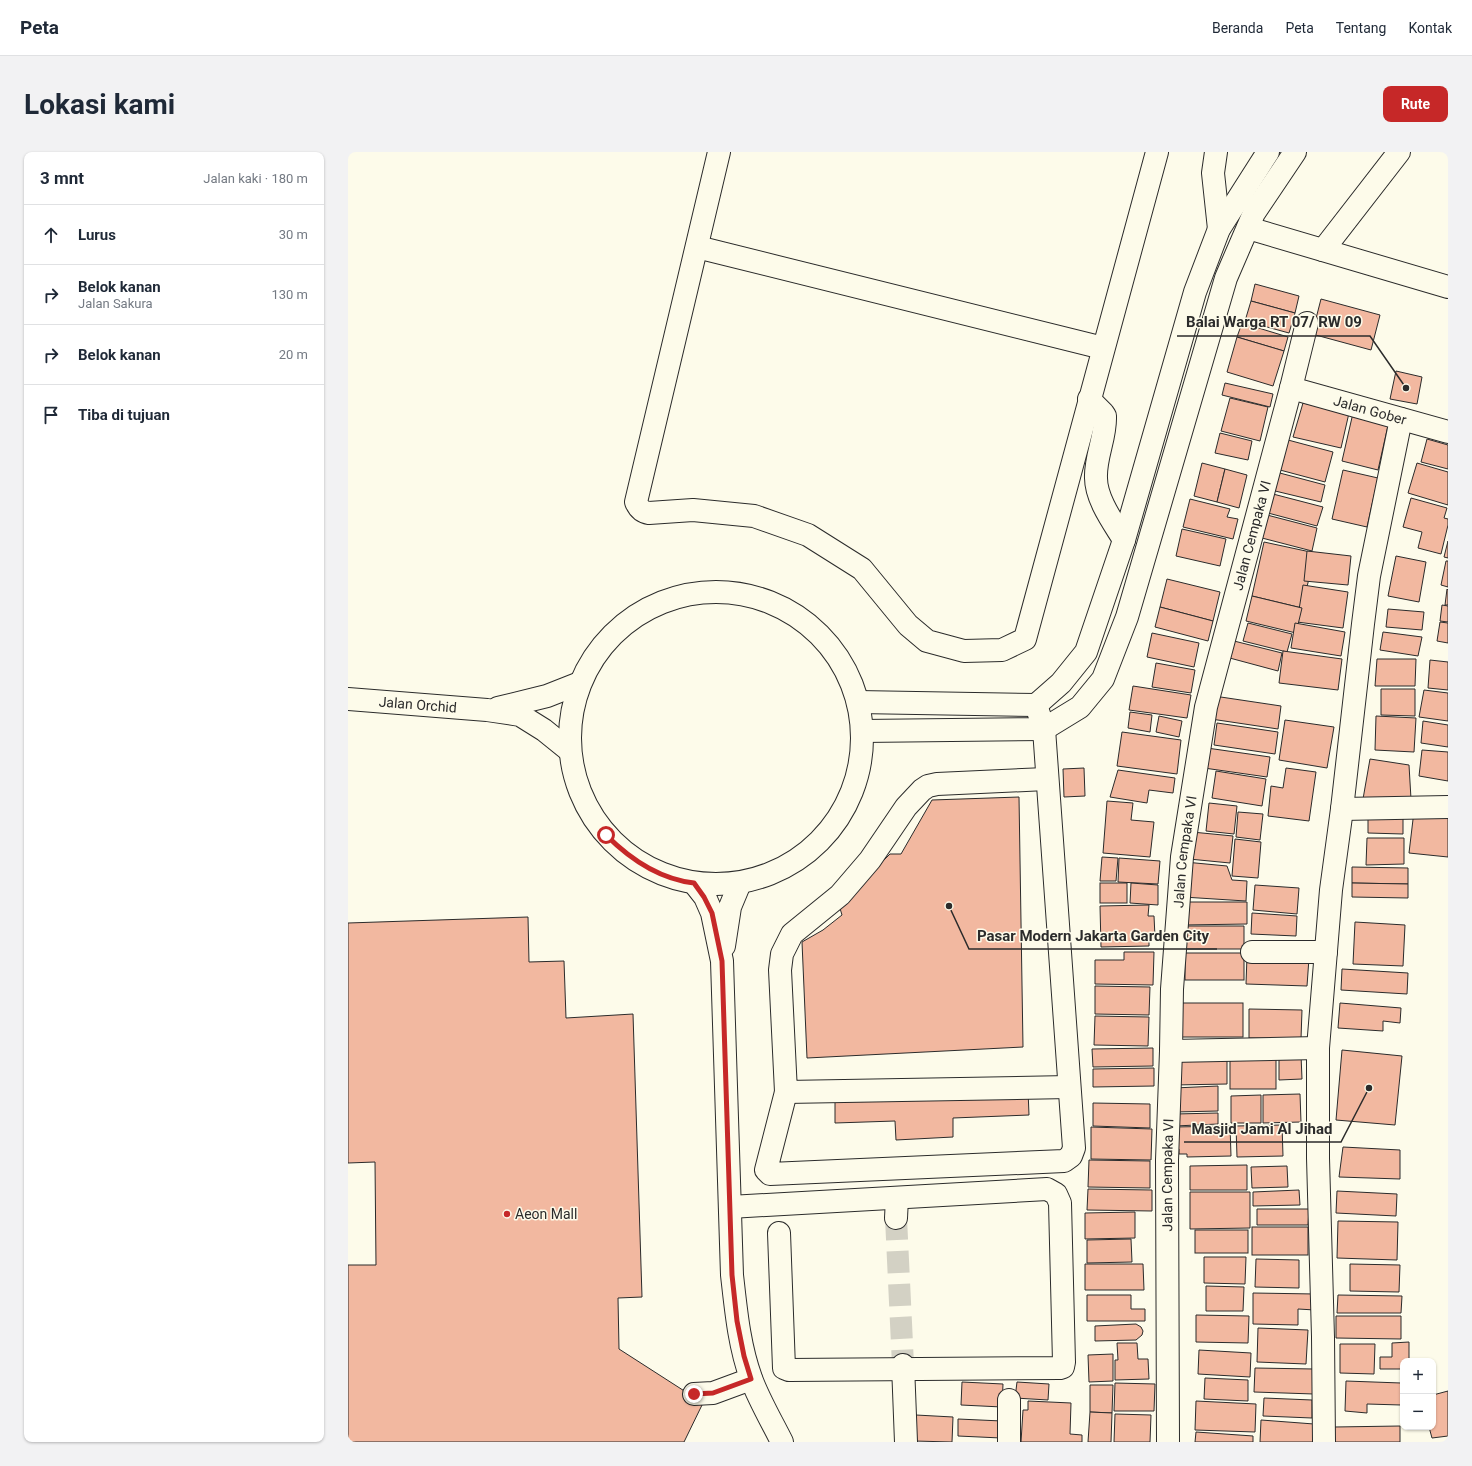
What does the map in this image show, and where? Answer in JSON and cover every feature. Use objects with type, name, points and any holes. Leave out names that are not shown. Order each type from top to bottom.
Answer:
[{"type":"street","points":[[719,152],[636,502],[643,512],[649,514],[693,510],[754,516],[808,535],[862,569],[908,625],[927,641],[964,651],[1002,650],[1025,639],[1156,152]]},
{"type":"street","points":[[1216,152],[1213,173],[1219,229]]},
{"type":"street","points":[[858,702],[1036,705],[1061,683],[1086,652],[1124,540],[1195,292],[1219,229],[1268,152]]},
{"type":"street","points":[[862,731],[1044,729],[1080,707],[1103,679],[1127,617],[1226,278],[1254,213],[1295,152]]},
{"type":"street","points":[[1323,250],[1399,152]]},
{"type":"street","points":[[1248,228],[1448,287]]},
{"type":"street","points":[[697,247],[1104,348]]},
{"type":"street","name":"Jalan Cempaka VI","points":[[1168,1442],[1167,1160],[1172,989],[1182,857],[1206,707],[1307,323]]},
{"type":"street","name":"Jalan Gober","points":[[1291,388],[1448,432]]},
{"type":"street","points":[[1089,399],[1103,412],[1105,416],[1096,477],[1097,488],[1106,510],[1124,540]]},
{"type":"street","points":[[1324,1442],[1323,1322],[1318,1158],[1318,1048],[1330,890],[1342,809],[1354,694],[1369,576],[1401,419]]},
{"type":"street","points":[[702,591],[725,591],[770,601],[809,625],[826,641],[839,659],[850,680],[858,702],[862,731],[862,748],[852,792],[841,813],[828,832],[812,849],[794,862],[774,873],[752,881],[720,885],[683,882],[661,875],[622,851],[606,835],[592,816],[581,796],[574,774],[570,751],[571,718],[580,684],[590,663],[603,644],[619,627],[658,603],[680,595],[702,591]]},
{"type":"street","points":[[487,710],[547,696],[580,684]]},
{"type":"street","name":"Jalan Orchid","points":[[348,698],[487,710]]},
{"type":"street","points":[[1036,705],[1044,729],[1046,779],[1074,1148],[1072,1156],[1064,1160],[770,1174],[766,1170],[786,1092],[780,970],[782,954],[792,934],[840,895],[870,860],[906,807],[922,790],[928,786],[937,784],[1046,779]]},
{"type":"street","points":[[487,710],[520,715],[544,730],[570,751]]},
{"type":"street","points":[[1342,809],[1448,807]]},
{"type":"street","points":[[694,883],[704,897],[712,913],[722,961],[732,1275],[737,1321],[744,1356],[751,1379],[782,1442]]},
{"type":"street","points":[[722,961],[730,906],[740,883]]},
{"type":"street","points":[[1252,952],[1326,952]]},
{"type":"street","points":[[1171,1051],[1318,1048]]},
{"type":"street","points":[[786,1092],[1069,1087]]},
{"type":"street","points":[[730,1206],[897,1208],[1047,1189],[1056,1194],[1060,1203],[1063,1367],[903,1367],[789,1370],[784,1368],[779,1233]]},
{"type":"street","points":[[903,1367],[906,1442]]},
{"type":"street","points":[[694,1394],[713,1393],[751,1379]]},
{"type":"street","points":[[1008,1442],[1009,1400]]},
{"type":"building","points":[[1255,284],[1299,296],[1295,313],[1251,301]]},
{"type":"building","points":[[1321,299],[1380,315],[1371,350],[1312,334]]},
{"type":"building","points":[[1251,301],[1295,313],[1289,333],[1245,321]]},
{"type":"building","points":[[1242,323],[1288,337],[1284,351],[1237,337]]},
{"type":"building","points":[[1237,337],[1284,351],[1273,386],[1227,372]]},
{"type":"building","points":[[1396,371],[1422,377],[1417,404],[1390,399]]},
{"type":"building","points":[[1225,383],[1273,394],[1270,407],[1222,395]]},
{"type":"building","points":[[1230,398],[1268,407],[1260,441],[1221,431]]},
{"type":"building","points":[[1303,403],[1349,413],[1341,448],[1293,437]]},
{"type":"building","points":[[1353,413],[1389,421],[1378,470],[1342,461]]},
{"type":"building","points":[[1220,433],[1252,441],[1248,460],[1215,453]]},
{"type":"building","points":[[1427,439],[1448,445],[1448,469],[1421,462]]},
{"type":"building","points":[[1288,440],[1333,452],[1325,482],[1280,470]]},
{"type":"building","points":[[1202,463],[1225,469],[1217,502],[1194,496]]},
{"type":"building","points":[[1417,463],[1448,472],[1448,505],[1408,493]]},
{"type":"building","points":[[1225,469],[1247,475],[1239,508],[1217,502]]},
{"type":"building","points":[[1343,470],[1378,478],[1367,527],[1332,519]]},
{"type":"building","points":[[1276,472],[1325,485],[1321,502],[1271,490]]},
{"type":"building","points":[[1273,494],[1323,507],[1317,526],[1268,513]]},
{"type":"building","points":[[1411,498],[1447,508],[1444,518],[1448,519],[1448,525],[1441,554],[1418,548],[1422,532],[1403,527]]},
{"type":"building","points":[[1190,499],[1230,509],[1227,517],[1238,519],[1233,539],[1183,527]]},
{"type":"building","points":[[1267,515],[1317,528],[1312,551],[1262,538]]},
{"type":"building","points":[[1182,529],[1226,539],[1220,566],[1176,556]]},
{"type":"building","points":[[1448,541],[1448,558],[1444,557]]},
{"type":"building","points":[[1264,542],[1315,553],[1302,608],[1252,596]]},
{"type":"building","points":[[1307,551],[1351,556],[1348,585],[1304,581]]},
{"type":"building","points":[[1396,556],[1426,562],[1419,602],[1388,596]]},
{"type":"building","points":[[1446,561],[1448,561],[1448,587],[1441,585]]},
{"type":"building","points":[[1167,579],[1220,592],[1213,621],[1160,607]]},
{"type":"building","points":[[1303,585],[1348,592],[1343,628],[1297,622]]},
{"type":"building","points":[[1447,589],[1448,605],[1445,605]]},
{"type":"building","points":[[1252,596],[1302,608],[1296,633],[1246,621]]},
{"type":"building","points":[[1442,605],[1448,606],[1448,622],[1440,621]]},
{"type":"building","points":[[1160,607],[1213,621],[1208,641],[1155,627]]},
{"type":"building","points":[[1388,609],[1424,612],[1422,630],[1386,627]]},
{"type":"building","points":[[1440,622],[1448,623],[1448,643],[1437,641]]},
{"type":"building","points":[[1248,623],[1292,634],[1287,652],[1243,641]]},
{"type":"building","points":[[1295,623],[1345,632],[1341,656],[1291,648]]},
{"type":"building","points":[[1383,632],[1422,637],[1418,656],[1380,650]]},
{"type":"building","points":[[1152,633],[1199,643],[1194,667],[1147,657]]},
{"type":"building","points":[[1230,640],[1282,653],[1278,671],[1226,657]]},
{"type":"building","points":[[1283,651],[1342,659],[1338,690],[1279,683]]},
{"type":"building","points":[[1377,659],[1416,659],[1415,686],[1375,686]]},
{"type":"building","points":[[1430,660],[1448,662],[1448,690],[1428,688]]},
{"type":"building","points":[[1156,663],[1195,670],[1191,693],[1152,687]]},
{"type":"building","points":[[1133,686],[1191,695],[1187,718],[1129,710]]},
{"type":"building","points":[[1381,689],[1415,689],[1415,716],[1381,715]]},
{"type":"building","points":[[1424,690],[1448,693],[1448,721],[1419,717]]},
{"type":"building","points":[[1214,696],[1281,706],[1278,729],[1211,719]]},
{"type":"building","points":[[1130,712],[1152,715],[1150,732],[1128,728]]},
{"type":"building","points":[[1159,716],[1182,721],[1179,737],[1156,732]]},
{"type":"building","points":[[1376,716],[1416,718],[1414,752],[1375,750]]},
{"type":"building","points":[[1285,720],[1334,727],[1327,768],[1279,760]]},
{"type":"building","points":[[1423,721],[1448,725],[1448,747],[1421,743]]},
{"type":"building","points":[[1217,723],[1278,732],[1275,754],[1214,745]]},
{"type":"building","points":[[1122,732],[1181,740],[1177,774],[1117,766]]},
{"type":"building","points":[[1207,748],[1270,757],[1267,777],[1204,768]]},
{"type":"building","points":[[1422,750],[1448,752],[1448,781],[1419,776]]},
{"type":"building","points":[[1370,759],[1409,765],[1411,799],[1363,799]]},
{"type":"building","points":[[1084,768],[1085,796],[1064,797],[1063,769]]},
{"type":"building","points":[[1286,768],[1316,772],[1309,821],[1268,816],[1271,786],[1283,788]]},
{"type":"building","points":[[1118,770],[1175,778],[1173,793],[1149,790],[1147,803],[1110,797]]},
{"type":"building","points":[[1216,771],[1266,779],[1262,806],[1212,798]]},
{"type":"building","points":[[1019,797],[1023,1047],[807,1058],[802,942],[823,930],[842,915],[839,905],[890,854],[901,854],[932,800]]},
{"type":"building","points":[[1107,801],[1133,803],[1131,820],[1154,822],[1150,857],[1103,853]]},
{"type":"building","points":[[1209,803],[1237,806],[1234,834],[1206,831]]},
{"type":"building","points":[[1414,811],[1448,815],[1448,857],[1409,853]]},
{"type":"building","points":[[1238,812],[1263,814],[1260,840],[1236,837]]},
{"type":"building","points":[[1368,812],[1403,812],[1403,834],[1368,833]]},
{"type":"building","points":[[1192,832],[1233,836],[1230,863],[1189,859]]},
{"type":"building","points":[[1367,838],[1404,838],[1404,864],[1366,865]]},
{"type":"building","points":[[1235,839],[1261,842],[1258,878],[1232,876]]},
{"type":"building","points":[[1102,857],[1118,858],[1116,881],[1100,881]]},
{"type":"building","points":[[1119,858],[1160,861],[1158,884],[1118,882]]},
{"type":"building","points":[[1185,862],[1227,866],[1232,880],[1247,881],[1246,901],[1183,897]]},
{"type":"building","points":[[1352,867],[1408,868],[1408,884],[1352,883]]},
{"type":"building","points":[[1100,883],[1127,883],[1127,903],[1100,903]]},
{"type":"building","points":[[1131,883],[1158,885],[1158,905],[1130,903]]},
{"type":"building","points":[[1352,883],[1408,884],[1408,898],[1352,897]]},
{"type":"building","points":[[1255,885],[1299,888],[1297,914],[1253,910]]},
{"type":"building","points":[[1182,902],[1247,902],[1247,924],[1183,925]]},
{"type":"building","points":[[1149,905],[1148,916],[1154,916],[1155,937],[1149,937],[1149,946],[1101,947],[1100,906]]},
{"type":"building","points":[[1252,913],[1297,916],[1296,936],[1251,934]]},
{"type":"building","name":"Aeon Mall","points":[[528,917],[529,962],[564,961],[566,1018],[633,1014],[642,1297],[618,1298],[619,1349],[703,1403],[684,1442],[348,1442],[348,1265],[376,1265],[375,1162],[348,1163],[348,923]]},
{"type":"building","points":[[1355,922],[1405,925],[1403,966],[1353,964]]},
{"type":"building","points":[[1183,926],[1244,926],[1244,949],[1184,949]]},
{"type":"building","points":[[1124,952],[1154,952],[1153,985],[1095,984],[1095,960],[1124,960]]},
{"type":"building","points":[[1185,953],[1244,953],[1244,980],[1185,980]]},
{"type":"building","points":[[1247,956],[1309,958],[1307,986],[1246,984]]},
{"type":"building","points":[[1342,969],[1408,973],[1407,994],[1341,990]]},
{"type":"building","points":[[1095,986],[1150,987],[1149,1015],[1095,1014]]},
{"type":"building","points":[[1182,1003],[1243,1003],[1243,1037],[1182,1037]]},
{"type":"building","points":[[1340,1003],[1401,1008],[1400,1023],[1383,1021],[1383,1031],[1338,1028]]},
{"type":"building","points":[[1249,1009],[1302,1010],[1301,1039],[1249,1038]]},
{"type":"building","points":[[1095,1016],[1149,1017],[1148,1046],[1094,1045]]},
{"type":"building","points":[[1153,1048],[1153,1066],[1093,1067],[1092,1049]]},
{"type":"building","points":[[1342,1050],[1402,1056],[1395,1125],[1336,1120]]},
{"type":"building","points":[[1230,1055],[1276,1055],[1276,1089],[1230,1089]]},
{"type":"building","points":[[1279,1055],[1301,1055],[1302,1079],[1279,1080]]},
{"type":"building","points":[[1175,1056],[1227,1056],[1227,1084],[1174,1085]]},
{"type":"building","points":[[1154,1068],[1154,1086],[1093,1087],[1093,1069]]},
{"type":"building","points":[[1218,1086],[1218,1111],[1175,1112],[1174,1088]]},
{"type":"building","points":[[1028,1090],[1029,1115],[953,1118],[953,1137],[896,1140],[895,1121],[835,1123],[835,1098]]},
{"type":"building","points":[[1300,1094],[1301,1122],[1263,1123],[1263,1095]]},
{"type":"building","points":[[1261,1095],[1261,1123],[1231,1123],[1231,1096]]},
{"type":"building","points":[[1093,1103],[1150,1104],[1150,1128],[1093,1126]]},
{"type":"building","points":[[1218,1113],[1218,1124],[1175,1126],[1175,1114]]},
{"type":"building","points":[[1282,1125],[1283,1156],[1237,1157],[1236,1126]]},
{"type":"building","points":[[1230,1126],[1231,1156],[1187,1157],[1187,1154],[1179,1154],[1179,1149],[1173,1150],[1173,1127]]},
{"type":"building","points":[[1091,1127],[1152,1129],[1151,1160],[1091,1159]]},
{"type":"building","points":[[1343,1147],[1400,1150],[1400,1179],[1339,1177]]},
{"type":"building","points":[[1089,1160],[1150,1161],[1150,1188],[1088,1187]]},
{"type":"building","points":[[1247,1165],[1247,1190],[1190,1190],[1190,1166]]},
{"type":"building","points":[[1287,1166],[1288,1187],[1252,1188],[1251,1167]]},
{"type":"building","points":[[1088,1189],[1152,1190],[1152,1211],[1087,1210]]},
{"type":"building","points":[[1299,1190],[1300,1205],[1253,1206],[1253,1192]]},
{"type":"building","points":[[1337,1191],[1397,1194],[1396,1216],[1336,1213]]},
{"type":"building","points":[[1190,1192],[1250,1192],[1250,1228],[1190,1229]]},
{"type":"building","points":[[1257,1209],[1309,1209],[1308,1225],[1257,1225]]},
{"type":"building","points":[[1135,1212],[1135,1238],[1085,1239],[1085,1213]]},
{"type":"building","points":[[1338,1221],[1398,1222],[1397,1260],[1337,1258]]},
{"type":"building","points":[[1252,1227],[1308,1227],[1308,1255],[1252,1255]]},
{"type":"building","points":[[1195,1230],[1248,1230],[1248,1253],[1195,1253]]},
{"type":"building","points":[[1131,1239],[1132,1262],[1087,1263],[1087,1240]]},
{"type":"building","points":[[1204,1257],[1246,1257],[1245,1284],[1204,1283]]},
{"type":"building","points":[[1256,1259],[1299,1260],[1299,1288],[1255,1287]]},
{"type":"building","points":[[1085,1264],[1143,1264],[1144,1290],[1085,1290]]},
{"type":"building","points":[[1350,1264],[1400,1265],[1399,1292],[1350,1291]]},
{"type":"building","points":[[1206,1286],[1244,1287],[1243,1311],[1206,1311]]},
{"type":"building","points":[[1253,1293],[1315,1294],[1315,1310],[1298,1309],[1298,1325],[1253,1324]]},
{"type":"building","points":[[1087,1295],[1131,1295],[1131,1309],[1145,1309],[1145,1321],[1087,1321]]},
{"type":"building","points":[[1338,1295],[1402,1296],[1401,1313],[1337,1313]]},
{"type":"building","points":[[1196,1315],[1249,1316],[1248,1343],[1196,1342]]},
{"type":"building","points":[[1336,1316],[1401,1316],[1401,1339],[1336,1338]]},
{"type":"building","points":[[1136,1324],[1141,1327],[1143,1331],[1142,1335],[1136,1340],[1095,1341],[1095,1326]]},
{"type":"building","points":[[1258,1328],[1308,1330],[1306,1364],[1257,1362]]},
{"type":"building","points":[[1409,1342],[1409,1358],[1400,1358],[1400,1369],[1380,1369],[1380,1357],[1392,1357],[1392,1343]]},
{"type":"building","points":[[1117,1343],[1137,1343],[1138,1359],[1148,1359],[1149,1379],[1115,1380],[1115,1360],[1118,1360]]},
{"type":"building","points":[[1340,1344],[1375,1344],[1374,1374],[1340,1373]]},
{"type":"building","points":[[1199,1350],[1251,1353],[1250,1377],[1198,1374]]},
{"type":"building","points":[[1113,1354],[1113,1381],[1089,1382],[1088,1355]]},
{"type":"building","points":[[1255,1368],[1314,1369],[1314,1394],[1254,1392]]},
{"type":"building","points":[[1205,1378],[1248,1380],[1248,1401],[1204,1399]]},
{"type":"building","points":[[1346,1381],[1400,1383],[1400,1405],[1367,1404],[1367,1413],[1345,1411]]},
{"type":"building","points":[[962,1382],[1003,1384],[1002,1407],[961,1405]]},
{"type":"building","points":[[1017,1382],[1049,1384],[1048,1400],[1015,1398]]},
{"type":"building","points":[[1115,1383],[1155,1384],[1154,1411],[1114,1411]]},
{"type":"building","points":[[1090,1385],[1113,1385],[1112,1413],[1090,1412]]},
{"type":"building","points":[[1448,1391],[1448,1436],[1432,1438],[1430,1430],[1436,1430],[1436,1394]]},
{"type":"building","points":[[1264,1398],[1312,1400],[1312,1418],[1263,1416]]},
{"type":"building","points":[[1028,1401],[1071,1403],[1070,1434],[1082,1435],[1082,1442],[1021,1442],[1023,1410],[1028,1410]]},
{"type":"building","points":[[1196,1401],[1256,1404],[1255,1432],[1195,1430]]},
{"type":"building","points":[[1090,1412],[1112,1413],[1111,1442],[1088,1442]]},
{"type":"building","points":[[1115,1414],[1151,1415],[1150,1442],[1114,1442]]},
{"type":"building","points":[[916,1415],[953,1417],[952,1442],[914,1441]]},
{"type":"building","points":[[958,1419],[1002,1421],[1001,1438],[958,1436]]},
{"type":"building","points":[[1261,1420],[1314,1424],[1313,1442],[1260,1442]]},
{"type":"building","points":[[1400,1426],[1400,1442],[1334,1442],[1334,1427]]},
{"type":"building","points":[[1196,1432],[1253,1436],[1253,1442],[1195,1442]]},
{"type":"tunnel","points":[[896,1218],[903,1365]]},
{"type":"place","name":"Balai Warga RT 07/ RW 09","points":[[1406,388]]},
{"type":"place","name":"Pasar Modern Jakarta Garden City","points":[[949,906]]},
{"type":"place","name":"Masjid Jami Al Jihad","points":[[1369,1088]]},
{"type":"place","name":"Aeon Mall","points":[[507,1214]]},
{"type":"route","points":[[606,835],[622,851],[661,875],[683,882],[694,883],[704,897],[712,913],[722,961],[732,1275],[737,1321],[744,1356],[751,1379],[713,1393],[694,1394]]}]
